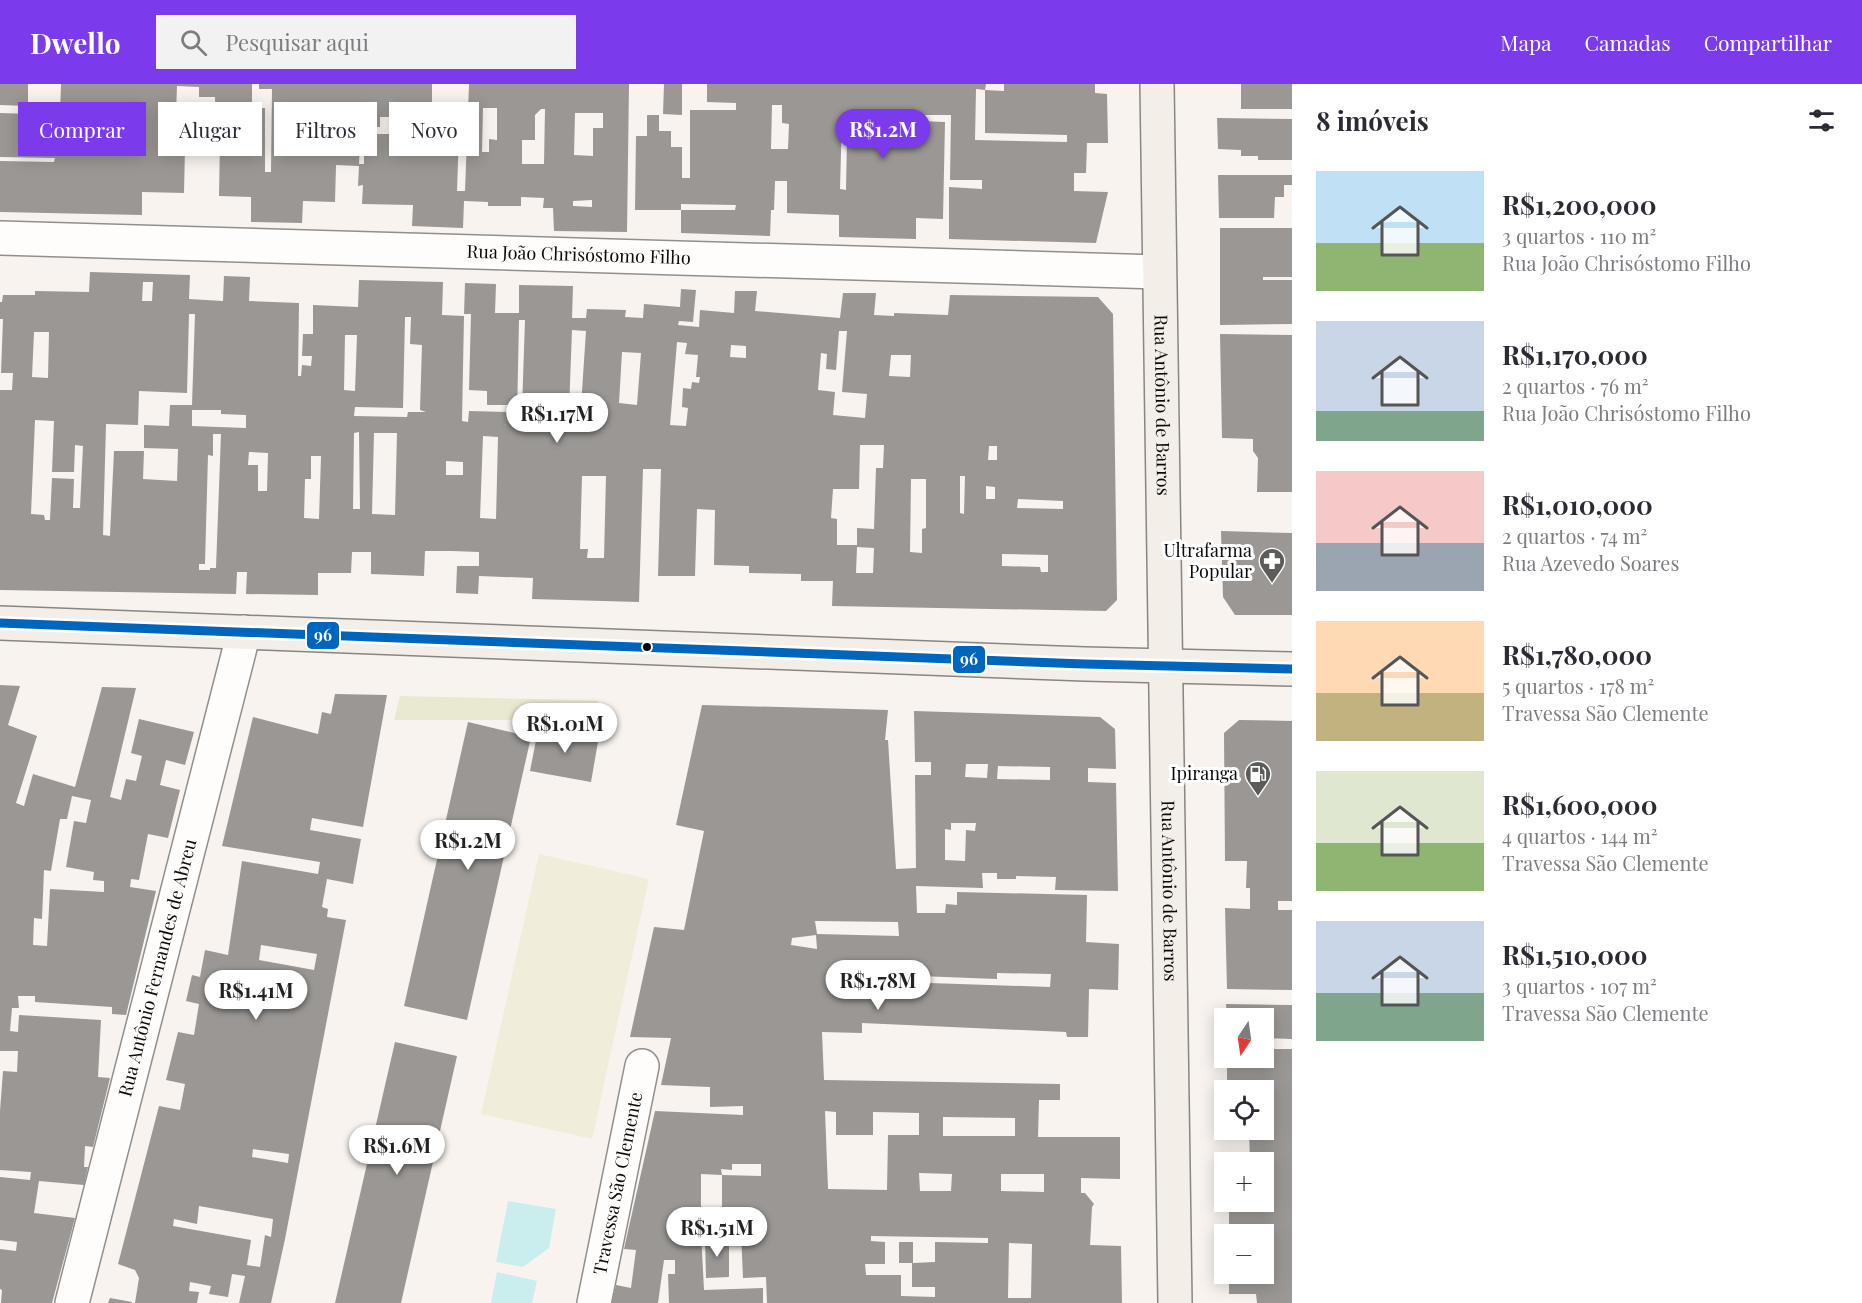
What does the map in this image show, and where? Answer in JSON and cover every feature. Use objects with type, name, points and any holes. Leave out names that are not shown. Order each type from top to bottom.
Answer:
[{"type":"street","name":"Rua Antônio de Barros","points":[[1157,84],[1175,1303]]},
{"type":"street","name":"Rua João Chrisóstomo Filho","points":[[0,238],[1159,272]]},
{"type":"street","points":[[0,623],[1292,669]]},
{"type":"street","name":"Rua Antônio Fernandes de Abreu","points":[[72,1303],[244,632]]},
{"type":"street","name":"Travessa São Clemente","points":[[594,1303],[642,1066]]},
{"type":"green space","points":[[400,696],[599,701],[588,720],[394,720]]},
{"type":"shaded area","points":[[539,854],[649,879],[592,1139],[481,1114]]},
{"type":"water","points":[[508,1201],[556,1209],[549,1248],[523,1267],[496,1262]]},
{"type":"water","points":[[497,1272],[537,1281],[532,1303],[491,1303]]},
{"type":"building","points":[[0,84],[28,84],[28,102],[18,102],[18,106],[0,105]]},
{"type":"building","points":[[61,84],[252,84],[252,102],[215,102],[215,97],[199,97],[199,87],[177,86],[176,102],[158,102],[158,156],[185,156],[184,193],[142,192],[142,215],[0,212],[0,161],[54,162],[55,158],[0,157],[0,113],[18,114],[18,156],[146,156],[146,102],[60,102]]},
{"type":"building","points":[[259,84],[432,84],[432,102],[389,102],[389,117],[380,117],[380,127],[377,127],[377,102],[274,102],[274,156],[359,156],[359,164],[364,164],[364,156],[377,156],[377,134],[389,134],[389,156],[458,156],[457,191],[465,191],[466,156],[479,156],[479,102],[468,102],[469,84],[629,84],[627,232],[554,231],[553,208],[543,208],[544,198],[521,197],[521,206],[488,206],[488,202],[464,201],[463,228],[412,226],[413,205],[362,204],[363,185],[358,186],[359,166],[336,165],[335,202],[303,201],[302,223],[251,222],[251,197],[219,196],[220,156],[262,156],[262,108],[265,108],[265,172],[271,172],[272,89],[259,89]],"holes":[[[483,108],[497,108],[497,140],[489,139],[489,152],[482,152]],[[541,109],[545,109],[544,164],[522,164],[522,140],[535,140],[535,115]],[[575,113],[603,113],[603,128],[593,128],[593,156],[574,155]],[[592,200],[592,207],[573,206],[573,201]]]},
{"type":"building","points":[[664,84],[682,84],[682,115],[663,114]]},
{"type":"building","points":[[707,84],[986,84],[985,90],[1004,91],[1004,84],[1095,84],[1095,93],[1107,94],[1108,143],[1087,143],[1086,173],[1074,173],[1074,191],[1108,192],[1096,243],[949,239],[949,187],[982,189],[982,180],[950,180],[951,115],[919,115],[919,121],[945,122],[943,219],[916,218],[916,239],[839,237],[839,215],[787,213],[787,181],[775,181],[770,236],[681,233],[681,210],[635,210],[636,136],[647,136],[647,115],[659,115],[659,131],[671,131],[671,147],[682,147],[682,178],[690,178],[690,110],[736,110],[736,103],[707,102]],"holes":[[[976,89],[985,90],[985,133],[1067,135],[1067,142],[975,140]],[[772,105],[782,105],[782,123],[789,124],[788,149],[771,149]],[[842,116],[896,121],[896,138],[847,137],[846,190],[840,189]],[[681,204],[736,205],[735,210],[681,210]]]},
{"type":"building","points":[[1241,84],[1292,84],[1292,109],[1241,109]]},
{"type":"building","points":[[1217,118],[1292,119],[1292,160],[1258,160],[1258,156],[1241,156],[1241,150],[1218,149]]},
{"type":"building","points":[[1218,175],[1292,175],[1292,185],[1284,185],[1284,197],[1275,197],[1274,218],[1219,218]]},
{"type":"building","points":[[1220,228],[1292,228],[1292,277],[1263,277],[1263,280],[1292,280],[1292,324],[1220,325]]},
{"type":"building","points":[[90,272],[190,275],[189,299],[223,301],[224,276],[250,277],[249,301],[299,303],[298,376],[301,376],[302,365],[311,366],[312,356],[302,356],[303,334],[313,334],[313,305],[358,307],[359,280],[443,282],[442,315],[464,316],[462,421],[468,422],[469,411],[507,412],[508,405],[487,405],[487,391],[469,390],[471,314],[464,314],[465,283],[496,284],[495,313],[519,313],[519,285],[573,286],[572,318],[586,318],[587,309],[626,310],[625,317],[643,318],[644,304],[680,307],[681,289],[696,290],[693,322],[679,321],[678,325],[699,327],[700,310],[734,313],[735,291],[757,291],[755,311],[840,318],[843,293],[876,293],[874,315],[894,316],[894,313],[948,315],[950,295],[1098,297],[1113,314],[1117,600],[1106,611],[832,606],[833,581],[801,581],[801,574],[749,573],[749,566],[714,565],[715,510],[697,509],[695,576],[658,576],[661,469],[643,469],[639,602],[532,599],[533,578],[479,576],[478,594],[456,593],[457,566],[479,566],[479,552],[452,551],[425,551],[424,576],[371,574],[371,552],[352,552],[351,573],[318,573],[318,595],[246,594],[247,572],[237,572],[236,594],[0,590],[0,390],[12,390],[13,373],[1,373],[3,319],[0,319],[0,302],[2,302],[3,295],[35,295],[35,291],[89,292]],"holes":[[[143,282],[153,282],[152,301],[142,301]],[[189,314],[195,314],[192,405],[170,405],[169,426],[144,425],[144,448],[178,449],[177,481],[143,479],[144,451],[114,451],[110,536],[103,535],[106,424],[138,425],[139,391],[187,393]],[[405,317],[411,317],[410,344],[422,345],[420,410],[426,412],[408,412],[407,417],[354,416],[355,407],[403,408]],[[519,320],[525,320],[522,409],[569,410],[572,330],[586,331],[581,406],[591,406],[588,425],[569,425],[569,417],[517,416]],[[839,331],[847,331],[842,392],[867,394],[865,418],[833,415],[835,392],[818,390],[821,353],[827,354],[826,369],[836,370]],[[34,332],[49,332],[48,378],[32,377]],[[345,335],[357,335],[355,391],[344,390]],[[677,342],[687,343],[685,354],[698,355],[696,377],[700,377],[699,383],[692,382],[691,389],[683,388],[682,407],[688,408],[686,426],[670,425]],[[731,345],[746,346],[746,358],[730,357]],[[622,352],[641,353],[637,405],[619,403]],[[891,355],[911,355],[910,377],[889,376]],[[192,410],[221,410],[221,414],[246,415],[246,428],[192,426]],[[35,420],[54,421],[52,472],[74,472],[75,445],[83,446],[80,508],[73,508],[74,479],[52,478],[50,520],[45,520],[44,515],[31,514]],[[359,432],[360,509],[353,509],[354,433]],[[374,433],[397,433],[395,515],[372,514]],[[213,434],[221,434],[216,568],[199,570],[199,564],[205,564],[208,455],[213,456]],[[483,436],[498,437],[496,519],[480,518]],[[860,445],[884,445],[883,468],[876,468],[874,529],[857,528],[857,545],[837,545],[837,519],[831,518],[833,489],[859,489]],[[989,446],[997,446],[997,460],[988,460]],[[249,452],[268,453],[267,491],[258,491],[258,465],[248,465]],[[311,456],[321,456],[319,519],[304,518],[305,479],[311,479]],[[446,461],[463,462],[463,475],[446,475]],[[582,476],[606,476],[604,558],[587,558],[588,549],[580,549]],[[960,476],[965,476],[964,514],[960,513]],[[911,479],[926,479],[926,528],[922,529],[922,553],[910,552]],[[986,486],[995,487],[995,499],[986,499]],[[1018,499],[1063,501],[1063,509],[1017,508]],[[857,547],[874,548],[873,573],[856,573]],[[1002,554],[1048,555],[1048,572],[1041,572],[1040,567],[1002,566]]]},
{"type":"building","points":[[1220,334],[1292,335],[1292,492],[1257,492],[1258,458],[1253,451],[1253,439],[1222,438]]},
{"type":"building","points":[[1221,531],[1292,533],[1292,615],[1235,615],[1223,597]]},
{"type":"building","points":[[0,685],[20,686],[8,725],[37,736],[16,803],[24,806],[33,774],[75,787],[102,687],[136,688],[110,797],[121,800],[126,779],[136,781],[142,756],[131,753],[139,719],[194,732],[185,765],[166,760],[160,785],[180,790],[168,838],[148,834],[139,880],[131,879],[130,887],[156,891],[126,1015],[112,1014],[112,1007],[35,1002],[35,996],[18,996],[19,1008],[12,1008],[10,1031],[18,1032],[19,1015],[101,1020],[98,1077],[110,1078],[93,1147],[85,1146],[84,1167],[88,1167],[84,1185],[39,1181],[34,1213],[75,1218],[52,1303],[1,1303],[0,1249],[16,1251],[17,1242],[0,1240],[0,1177],[30,1180],[31,1172],[0,1170],[3,1071],[17,1072],[18,1051],[0,1051]],"holes":[[[72,796],[91,800],[86,823],[74,821],[66,867],[94,872],[93,880],[104,881],[104,892],[50,889],[47,946],[33,945],[34,918],[42,919],[44,870],[51,871],[60,819],[67,819]]]},
{"type":"building","points":[[335,694],[387,695],[363,827],[312,818],[310,830],[361,839],[353,884],[327,879],[322,907],[328,909],[327,917],[346,920],[271,1303],[239,1303],[245,1276],[232,1274],[228,1297],[209,1294],[211,1286],[190,1282],[189,1291],[199,1292],[197,1303],[135,1303],[139,1278],[135,1270],[118,1264],[159,1106],[180,1110],[185,1084],[166,1080],[178,1032],[194,1035],[199,1004],[186,1001],[192,975],[200,977],[205,950],[228,955],[242,861],[318,874],[320,862],[222,846],[253,717],[318,734],[322,712],[331,714]],"holes":[[[261,945],[317,954],[314,970],[259,960]],[[253,1149],[289,1154],[288,1163],[252,1157]],[[199,1206],[273,1219],[271,1237],[265,1235],[260,1267],[247,1265],[251,1240],[173,1226],[174,1219],[197,1224]]]},
{"type":"building","points":[[702,705],[888,710],[885,740],[888,740],[896,869],[916,868],[915,775],[931,775],[931,762],[915,762],[914,711],[1100,717],[1115,729],[1116,769],[1088,768],[1088,782],[1116,783],[1118,891],[1055,890],[1056,877],[1016,876],[1016,879],[997,879],[997,873],[982,873],[983,888],[916,886],[917,913],[945,913],[946,904],[957,905],[957,892],[1087,895],[1086,942],[1119,944],[1118,990],[1089,989],[1088,1037],[1067,1037],[1066,1032],[862,1023],[862,1033],[822,1032],[824,1080],[1060,1084],[1060,1100],[1039,1100],[1038,1137],[1120,1137],[1120,1179],[1081,1178],[1081,1193],[1085,1193],[1094,1204],[1090,1245],[1121,1246],[1122,1303],[767,1303],[766,1277],[743,1278],[741,1232],[722,1232],[722,1175],[701,1174],[704,1290],[763,1288],[763,1303],[669,1303],[668,1274],[675,1274],[675,1260],[664,1260],[658,1303],[612,1303],[616,1285],[631,1288],[636,1250],[624,1249],[655,1111],[743,1115],[743,1106],[710,1107],[710,1087],[661,1085],[671,1038],[630,1037],[654,927],[684,930],[704,831],[676,825]],"holes":[[[966,764],[988,764],[987,778],[965,777]],[[998,766],[1050,767],[1050,780],[997,779]],[[951,823],[976,823],[975,831],[966,830],[965,861],[945,860],[945,829],[951,830]],[[815,921],[898,922],[899,936],[817,934]],[[816,935],[817,949],[791,945],[792,938]],[[841,973],[997,979],[997,973],[1051,974],[1050,987],[841,980]],[[825,1111],[836,1112],[836,1135],[873,1135],[873,1112],[919,1113],[919,1135],[888,1135],[887,1190],[828,1189]],[[943,1117],[1015,1118],[1015,1136],[943,1136]],[[732,1164],[761,1164],[761,1176],[722,1175],[721,1169],[732,1170]],[[919,1173],[952,1174],[951,1191],[920,1191]],[[1001,1174],[1044,1174],[1044,1192],[1001,1191]],[[871,1236],[988,1238],[988,1243],[935,1242],[935,1262],[913,1263],[913,1242],[899,1242],[899,1263],[912,1263],[912,1287],[935,1287],[935,1297],[901,1296],[901,1275],[866,1275],[865,1264],[885,1264],[885,1242],[871,1241]],[[1009,1243],[1032,1244],[1031,1298],[1008,1298]]]},
{"type":"building","points":[[1239,720],[1292,721],[1292,901],[1278,901],[1278,910],[1292,910],[1292,990],[1227,989],[1225,908],[1250,909],[1250,888],[1246,888],[1247,861],[1225,861],[1224,733]]},
{"type":"building","points":[[468,722],[531,737],[467,1020],[404,1006]]},
{"type":"building","points":[[539,725],[599,736],[591,782],[530,771]]},
{"type":"building","points":[[1226,1004],[1292,1005],[1292,1039],[1274,1038],[1274,1008],[1226,1008]]},
{"type":"building","points":[[395,1042],[457,1056],[401,1303],[335,1303]]},
{"type":"building","points":[[1274,1049],[1292,1049],[1292,1303],[1257,1303],[1256,1294],[1229,1294],[1229,1284],[1274,1284],[1274,1224],[1229,1224],[1229,1212],[1274,1212],[1274,1152],[1250,1152],[1249,1140],[1274,1140],[1274,1080],[1227,1080],[1227,1068],[1274,1068]]},
{"type":"building","points":[[705,1239],[729,1239],[729,1277],[706,1278]]},
{"type":"building","points":[[110,1298],[132,1302],[132,1303],[108,1303]]},
{"type":"transit line","name":"96","points":[[0,623],[1085,664],[1292,669]]},
{"type":"place","name":"Ultrafarma Popular","points":[[1272,584]]},
{"type":"place","name":"Ipiranga","points":[[1258,797]]}]
